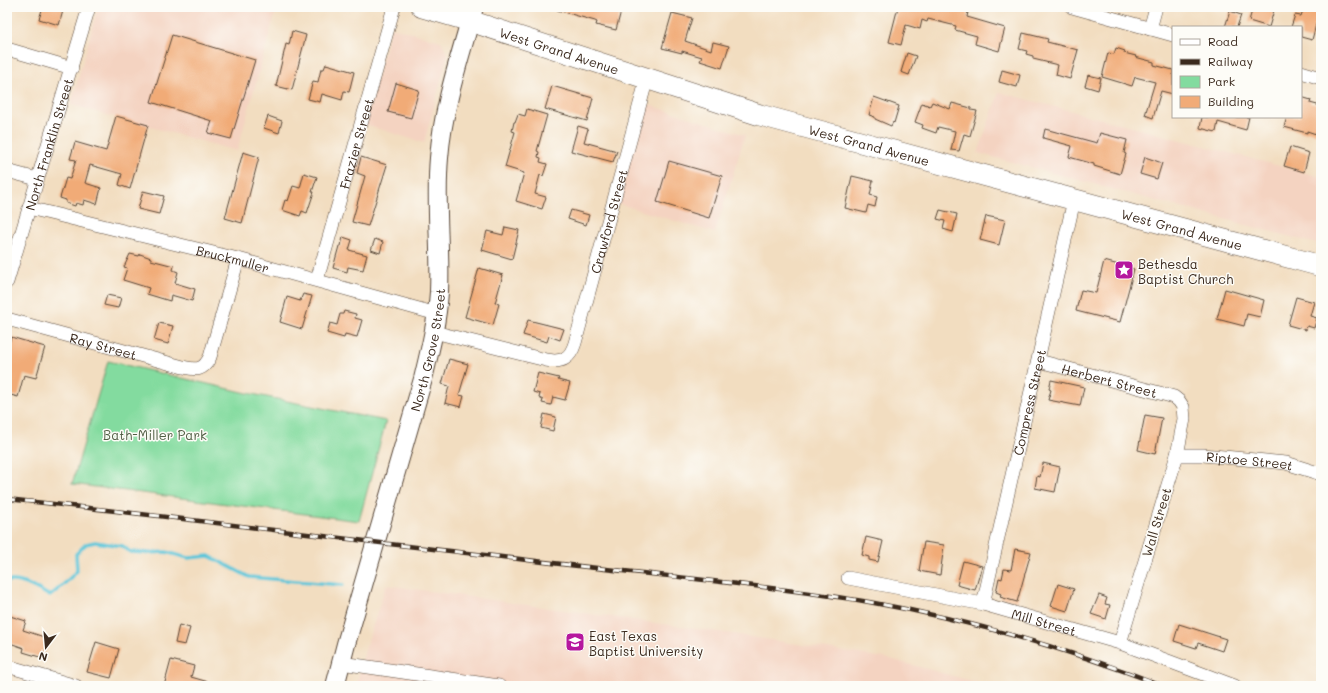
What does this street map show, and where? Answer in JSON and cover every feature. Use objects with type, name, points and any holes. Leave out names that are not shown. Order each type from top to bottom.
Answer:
[{"type":"highway","name":"West Grand Avenue","points":[[422,7],[472,14],[647,78],[779,121],[1321,266]]},
{"type":"main road","name":"North Grove Street","points":[[335,686],[423,379],[434,332],[437,314],[439,274],[438,191],[440,152],[448,102],[472,14]]},
{"type":"street","name":"North Franklin Street","points":[[7,282],[89,7]]},
{"type":"street","name":"Frazier Street","points":[[317,280],[394,7]]},
{"type":"street","points":[[1072,7],[1172,35]]},
{"type":"street","points":[[1150,29],[1156,7]]},
{"type":"street","points":[[7,49],[72,68]]},
{"type":"street","points":[[1302,72],[1321,78]]},
{"type":"street","name":"Crawford Street","points":[[434,332],[554,362],[563,360],[572,351],[647,78]]},
{"type":"street","points":[[7,171],[37,179]]},
{"type":"street","name":"Compress Street","points":[[983,604],[1074,200]]},
{"type":"street","name":"Bruckmuller","points":[[29,208],[238,259],[437,314]]},
{"type":"street","name":"Ray Street","points":[[7,319],[183,367],[194,369],[200,368],[205,366],[210,357],[238,259]]},
{"type":"street","name":"Herbert Street","points":[[1039,360],[1174,397],[1179,401]]},
{"type":"street","name":"Wall Street","points":[[1120,643],[1177,455],[1184,413],[1179,401]]},
{"type":"street","name":"Riptoe Street","points":[[1177,455],[1203,455],[1286,463],[1321,474]]},
{"type":"street","name":"Mill Street","points":[[848,578],[983,604],[1120,643],[1234,686]]},
{"type":"street","points":[[341,663],[499,686]]},
{"type":"street","points":[[7,666],[53,683],[76,686]]},
{"type":"shaded area","points":[[98,7],[277,7],[237,151],[71,105]]},
{"type":"shaded area","points":[[391,27],[441,41],[448,54],[424,143],[364,124]]},
{"type":"shaded area","points":[[999,92],[1321,177],[1321,245],[978,153]]},
{"type":"shaded area","points":[[646,104],[745,135],[715,233],[616,203]]},
{"type":"shaded area","name":"East Texas Baptist University","points":[[386,585],[733,634],[890,659],[990,686],[356,686],[365,650]]},
{"type":"green space","name":"Bath-Miller Park","points":[[108,361],[247,393],[386,421],[359,521],[72,484]]},
{"type":"building","points":[[43,7],[64,7],[59,25],[39,19]]},
{"type":"building","points":[[557,7],[622,7],[616,30],[596,25],[597,22],[595,21],[557,10]]},
{"type":"building","points":[[898,7],[932,7],[945,10],[946,7],[961,7],[961,9],[968,12],[967,17],[1005,28],[999,51],[975,44],[977,36],[955,30],[956,26],[928,19],[927,22],[922,20],[920,29],[906,25],[901,45],[889,42]]},
{"type":"building","points":[[1253,7],[1275,7],[1269,26],[1249,21]]},
{"type":"building","points":[[1304,7],[1320,9],[1312,40],[1302,37],[1302,26],[1291,26],[1295,15],[1301,16]]},
{"type":"building","points":[[1230,11],[1241,15],[1237,26],[1225,26]]},
{"type":"building","points":[[672,13],[692,18],[685,41],[711,50],[713,42],[729,46],[722,68],[700,61],[702,57],[682,51],[682,53],[662,48]]},
{"type":"building","points":[[292,31],[306,35],[292,90],[276,86],[286,44],[289,45]]},
{"type":"building","points":[[1023,33],[1048,39],[1047,42],[1078,50],[1070,79],[1056,75],[1058,65],[1033,59],[1033,56],[1026,54],[1027,51],[1019,49]]},
{"type":"building","points":[[172,35],[255,60],[231,139],[208,133],[212,121],[151,102]]},
{"type":"building","points":[[1116,48],[1125,51],[1124,53],[1154,62],[1154,65],[1172,70],[1172,94],[1161,91],[1153,118],[1145,115],[1155,82],[1135,77],[1132,86],[1102,77],[1108,53],[1114,54]]},
{"type":"building","points":[[907,53],[916,56],[909,75],[901,72]]},
{"type":"building","points":[[326,64],[354,72],[349,92],[344,91],[342,100],[322,94],[320,102],[308,99],[313,81],[318,82],[321,69],[324,69]]},
{"type":"building","points":[[1002,70],[1020,75],[1017,87],[999,82]]},
{"type":"building","points":[[1088,75],[1101,78],[1098,90],[1085,86]]},
{"type":"building","points":[[396,83],[419,90],[411,118],[388,112]]},
{"type":"building","points":[[552,86],[593,98],[587,121],[545,109]]},
{"type":"building","points":[[874,97],[899,106],[894,123],[893,122],[891,126],[869,115]]},
{"type":"building","points":[[1302,97],[1311,100],[1310,103],[1321,106],[1321,117],[1316,134],[1284,127],[1287,118],[1302,118]]},
{"type":"building","points":[[932,102],[950,109],[952,103],[977,111],[970,136],[964,134],[959,151],[951,150],[955,131],[938,127],[936,133],[922,128],[923,125],[915,122],[922,103],[930,106]]},
{"type":"building","points":[[527,109],[547,115],[537,151],[539,152],[538,157],[541,158],[540,162],[547,164],[543,176],[540,175],[535,194],[546,197],[542,209],[516,201],[524,173],[505,167],[515,132],[512,131],[514,122],[518,114],[525,116]]},
{"type":"building","points":[[116,116],[148,125],[130,189],[119,185],[122,174],[90,165],[85,183],[101,188],[97,204],[84,200],[83,205],[76,203],[75,206],[66,203],[66,200],[60,198],[66,178],[70,179],[76,160],[70,159],[75,142],[106,151]]},
{"type":"building","points":[[268,116],[282,121],[279,133],[264,128]]},
{"type":"building","points":[[1202,118],[1249,118],[1246,130],[1218,122],[1216,132],[1200,128]]},
{"type":"building","points":[[578,126],[588,129],[584,142],[617,151],[613,162],[571,151]]},
{"type":"building","points":[[1045,129],[1097,143],[1100,133],[1127,140],[1124,153],[1126,154],[1120,174],[1094,166],[1094,164],[1069,157],[1072,146],[1043,138]]},
{"type":"building","points":[[1290,147],[1309,153],[1304,172],[1284,166]]},
{"type":"building","points":[[243,152],[259,157],[242,223],[225,218]]},
{"type":"building","points":[[361,157],[387,165],[368,226],[352,222],[365,176],[357,173]]},
{"type":"building","points":[[1145,157],[1162,163],[1157,179],[1140,174]]},
{"type":"building","points":[[669,161],[722,176],[709,218],[657,202]]},
{"type":"building","points":[[304,173],[317,177],[307,213],[302,211],[300,216],[282,210],[285,200],[288,201],[293,186],[300,188]]},
{"type":"building","points":[[852,176],[873,181],[870,195],[877,197],[875,207],[868,205],[866,213],[845,208]]},
{"type":"building","points":[[143,191],[164,196],[159,214],[138,209]]},
{"type":"building","points":[[571,210],[589,215],[586,225],[568,219]]},
{"type":"building","points":[[940,210],[957,214],[953,232],[943,229],[945,221],[937,219]]},
{"type":"building","points":[[986,216],[1005,220],[999,245],[980,240]]},
{"type":"building","points":[[505,227],[519,230],[512,259],[482,250],[487,231],[503,235]]},
{"type":"building","points":[[343,237],[352,240],[349,250],[367,255],[363,270],[348,267],[347,272],[333,268]]},
{"type":"building","points":[[375,239],[383,242],[380,253],[371,250]]},
{"type":"building","points":[[130,254],[139,256],[140,254],[151,258],[151,260],[174,266],[173,270],[178,272],[175,283],[195,289],[192,301],[171,295],[170,301],[147,294],[149,288],[123,280],[127,268],[124,267]]},
{"type":"building","points":[[1104,261],[1134,269],[1120,322],[1076,311],[1081,290],[1096,293]]},
{"type":"building","points":[[479,268],[503,275],[495,303],[499,304],[493,325],[465,317]]},
{"type":"building","points":[[1225,289],[1264,300],[1260,317],[1247,314],[1244,326],[1217,319]]},
{"type":"building","points":[[303,294],[312,296],[302,329],[280,322],[287,297],[300,301]]},
{"type":"building","points":[[107,295],[121,298],[118,308],[104,305]]},
{"type":"building","points":[[1296,297],[1314,302],[1310,316],[1317,318],[1314,328],[1307,326],[1306,330],[1288,325]]},
{"type":"building","points":[[344,311],[356,314],[355,318],[362,320],[357,337],[345,334],[344,338],[327,333],[330,323],[337,325],[340,314],[343,314]]},
{"type":"building","points":[[528,320],[564,329],[560,340],[549,336],[547,342],[523,335]]},
{"type":"building","points":[[159,323],[173,326],[168,344],[154,340]]},
{"type":"building","points":[[11,337],[45,347],[36,378],[24,375],[18,397],[7,394],[7,350]]},
{"type":"building","points":[[449,359],[468,364],[459,395],[464,396],[461,407],[445,403],[449,386],[442,384]]},
{"type":"building","points":[[538,373],[559,378],[558,380],[570,383],[565,400],[553,397],[551,405],[542,403],[543,400],[539,398],[540,394],[533,392]]},
{"type":"building","points":[[1051,380],[1084,387],[1080,406],[1048,400],[1051,390],[1049,389]]},
{"type":"building","points":[[544,414],[556,417],[553,431],[541,428]]},
{"type":"building","points":[[1145,415],[1162,418],[1155,454],[1138,450]]},
{"type":"building","points":[[1043,463],[1060,467],[1055,492],[1035,488],[1037,476],[1040,477]]},
{"type":"building","points":[[866,537],[883,541],[878,562],[869,560],[869,557],[862,555]]},
{"type":"building","points":[[924,542],[944,545],[940,575],[919,571]]},
{"type":"building","points":[[1015,549],[1031,552],[1017,602],[1000,597],[1001,594],[996,592],[999,578],[1002,579],[1004,569],[1011,570]]},
{"type":"building","points":[[963,561],[982,566],[975,590],[957,585]]},
{"type":"building","points":[[1058,584],[1074,589],[1067,611],[1051,606]]},
{"type":"building","points":[[1099,595],[1107,598],[1105,604],[1110,605],[1106,619],[1091,614]]},
{"type":"building","points":[[10,616],[26,621],[23,630],[50,639],[43,658],[23,652],[24,648],[7,642],[7,624]]},
{"type":"building","points":[[1179,624],[1226,639],[1222,651],[1198,643],[1196,648],[1174,641]]},
{"type":"building","points":[[179,625],[190,628],[185,645],[175,643]]},
{"type":"building","points":[[96,642],[119,649],[111,678],[87,672]]},
{"type":"building","points":[[171,660],[194,666],[191,677],[212,683],[211,686],[164,686]]},
{"type":"waterway","points":[[7,581],[24,583],[50,596],[77,571],[76,554],[86,544],[95,542],[123,546],[130,552],[166,552],[188,558],[209,556],[249,577],[343,585]]},
{"type":"railway","points":[[7,499],[733,583],[869,602],[907,609],[1018,637],[1092,660],[1164,686]]},
{"type":"place","name":"Bethesda Baptist Church","points":[[1124,270]]},
{"type":"place","name":"East Texas Baptist University","points":[[575,642]]}]
